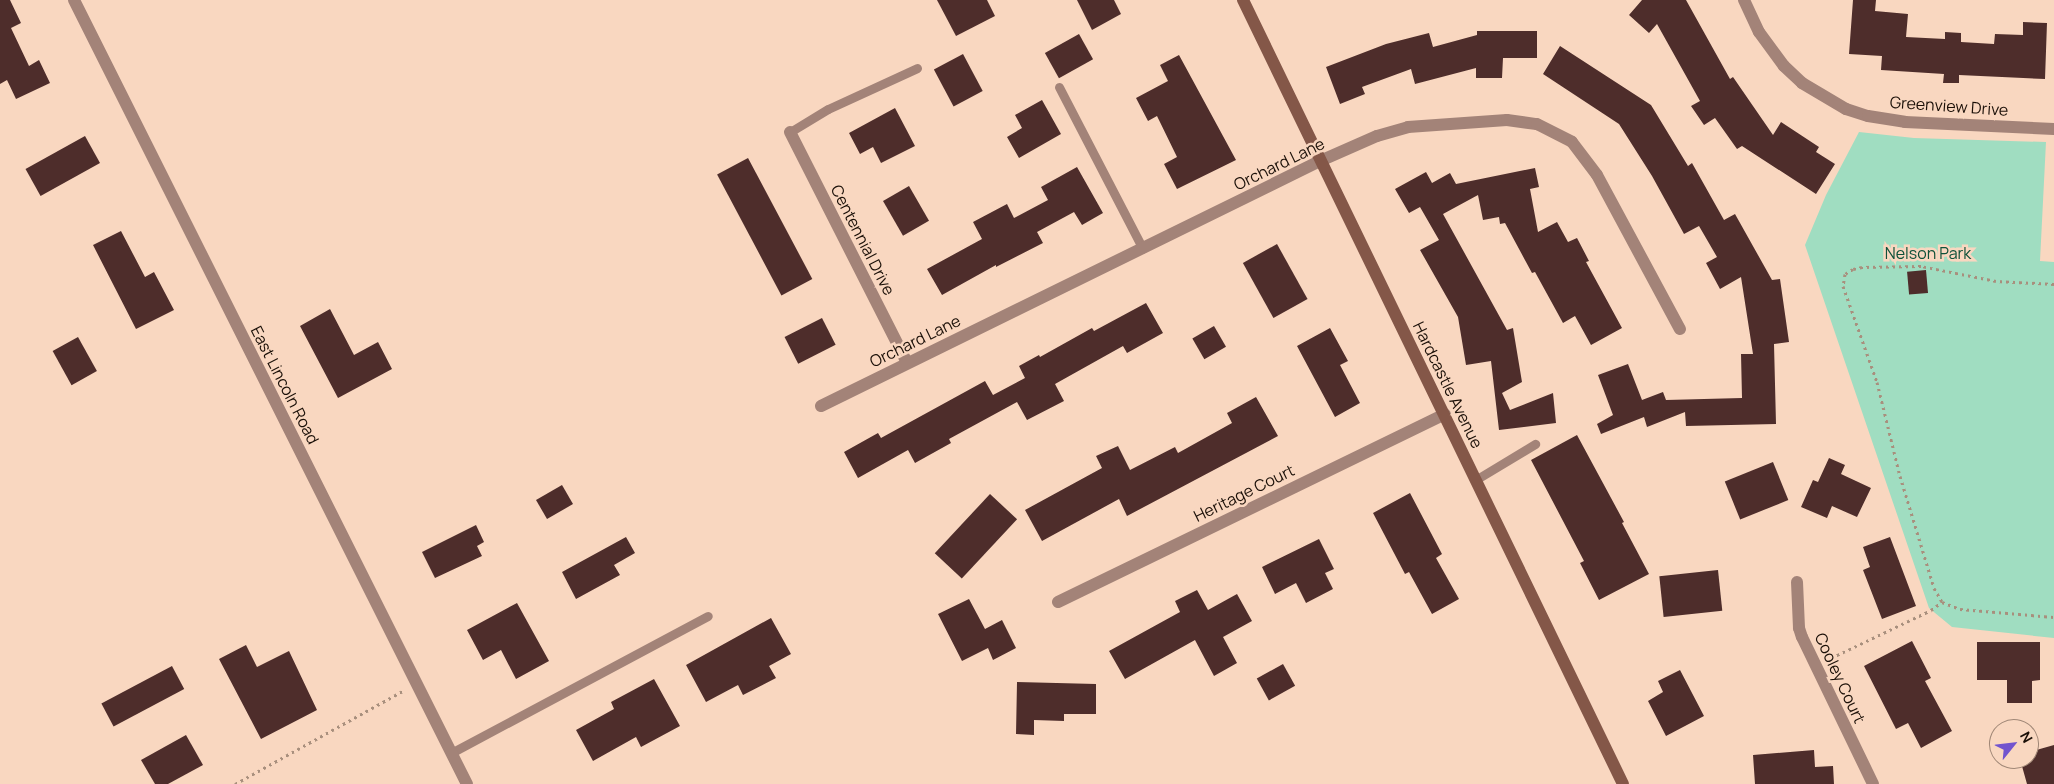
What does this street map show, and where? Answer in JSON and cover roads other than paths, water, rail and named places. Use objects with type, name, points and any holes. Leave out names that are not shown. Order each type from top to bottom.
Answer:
[{"type":"street","name":"East Lincoln Road","points":[[74,0],[467,784]]},
{"type":"street","name":"Hardcastle Avenue","points":[[1243,0],[1477,479],[1623,784]]},
{"type":"street","name":"Greenview Drive","points":[[1744,0],[1759,32],[1784,66],[1802,83],[1846,109],[1868,116],[1905,122],[2054,128]]},
{"type":"street","name":"Orchard Lane","points":[[821,406],[1320,161],[1377,136],[1408,127],[1507,120],[1537,124],[1572,142],[1597,175],[1680,329]]},
{"type":"street","name":"Centennial Drive","points":[[790,132],[907,363]]},
{"type":"street","name":"Heritage Court","points":[[1058,602],[1445,414]]},
{"type":"street","name":"Cooley Court","points":[[1797,582],[1799,628],[1873,784]]},
{"type":"lane","points":[[790,132],[828,109],[917,68]]},
{"type":"lane","points":[[1059,87],[1143,249]]},
{"type":"lane","points":[[1477,479],[1535,444]]},
{"type":"lane","points":[[451,753],[708,616]]},
{"type":"park label","name":"Nelson Park","points":[[1928,253]]}]
